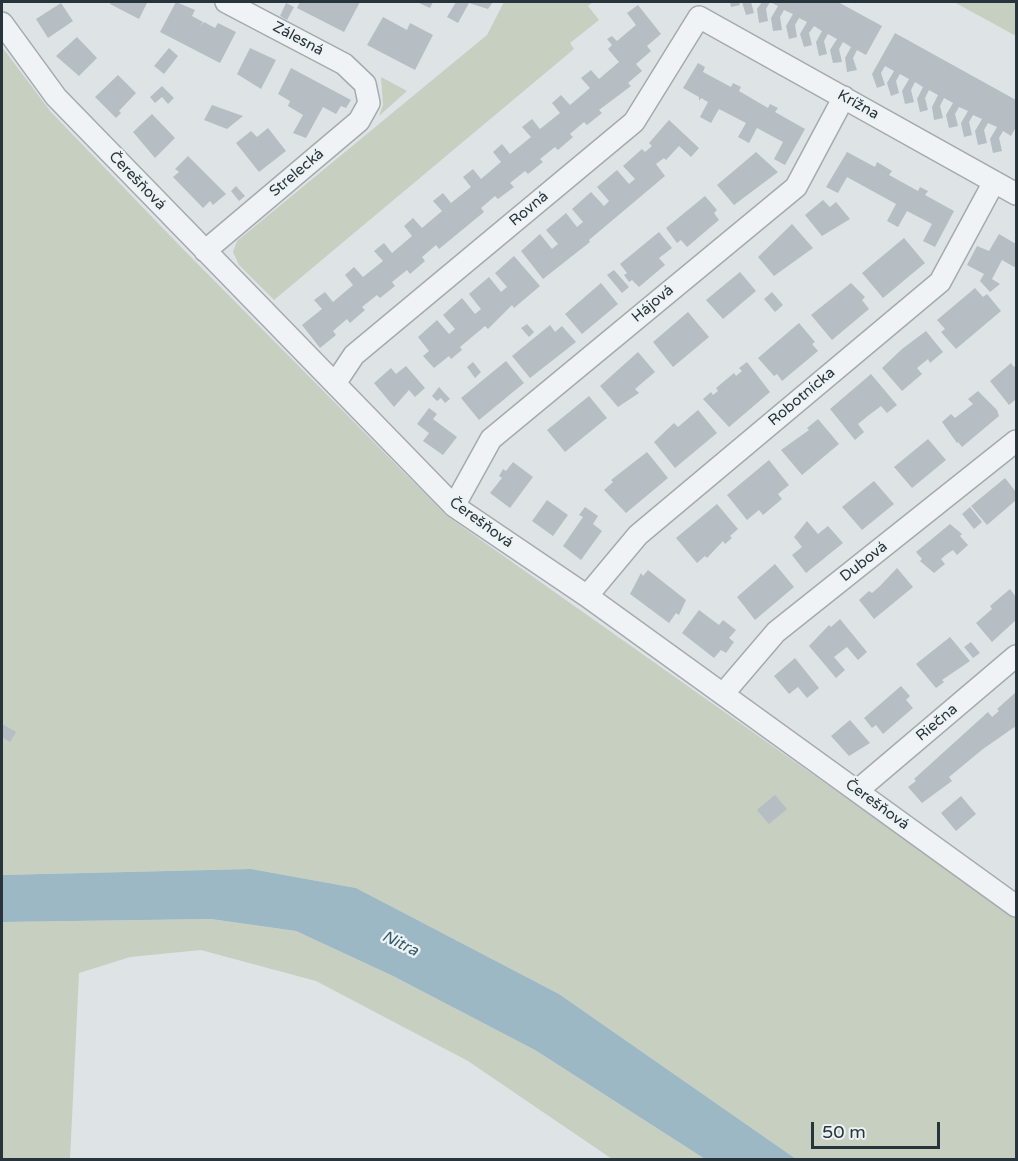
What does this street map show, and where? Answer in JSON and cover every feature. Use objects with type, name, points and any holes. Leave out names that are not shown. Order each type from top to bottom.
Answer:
[{"type":"street","name":"Zálesná","points":[[226,2],[344,64],[365,84]]},
{"type":"street","name":"Krížna","points":[[699,17],[1017,194]]},
{"type":"street","name":"Rovná","points":[[336,382],[354,355],[634,122],[699,17]]},
{"type":"street","name":"Čerešňová","points":[[2,24],[56,97],[336,382],[454,506],[587,596],[1017,906]]},
{"type":"street","name":"Strelecká","points":[[205,251],[359,121],[369,103],[365,84]]},
{"type":"street","name":"Hájová","points":[[454,506],[491,440],[796,187],[844,97]]},
{"type":"street","name":"Robotnícka","points":[[587,596],[638,535],[940,282],[994,182]]},
{"type":"street","name":"Dubová","points":[[723,694],[776,632],[1017,441]]},
{"type":"street","name":"Riečna","points":[[858,790],[1017,657]]},
{"type":"green space","points":[[504,2],[593,2],[588,6],[599,20],[570,43],[574,49],[274,300],[239,265],[233,252],[237,241],[487,35]]},
{"type":"green space","points":[[954,2],[1016,2],[1016,36]]},
{"type":"green space","points":[[2,47],[51,112],[447,516],[1016,918],[1016,1159],[796,1159],[559,994],[356,888],[251,869],[2,875]]},
{"type":"green space","points":[[381,77],[407,91],[379,116],[383,105]]},
{"type":"green space","points":[[211,919],[296,931],[393,976],[535,1050],[705,1159],[612,1159],[468,1061],[316,981],[201,950],[130,957],[79,973],[70,1159],[2,1160],[2,922]]},
{"type":"water","name":"Nitra","points":[[251,869],[356,888],[559,994],[796,1159],[705,1159],[535,1050],[393,976],[296,931],[211,919],[2,922],[2,875]]},
{"type":"building","points":[[111,2],[147,3],[139,19],[110,4]]},
{"type":"building","points":[[176,2],[195,10],[192,16],[203,22],[200,27],[204,22],[215,28],[218,23],[236,32],[220,63],[160,32]]},
{"type":"building","points":[[300,2],[360,2],[344,32],[297,8]]},
{"type":"building","points":[[417,2],[433,2],[430,8]]},
{"type":"building","points":[[456,2],[493,2],[488,9],[469,3],[458,23],[447,17]]},
{"type":"building","points":[[730,2],[739,2],[740,5],[731,7]]},
{"type":"building","points":[[742,2],[751,2],[754,13],[746,15]]},
{"type":"building","points":[[762,2],[770,2],[766,9],[768,21],[759,23],[757,9]]},
{"type":"building","points":[[770,2],[838,2],[882,26],[866,55],[857,50],[853,58],[857,70],[847,72],[845,58],[851,47],[843,42],[839,49],[842,62],[833,63],[830,50],[837,39],[828,34],[824,41],[827,54],[819,56],[816,42],[822,31],[814,26],[809,33],[812,45],[804,47],[800,34],[807,22],[799,18],[795,25],[797,37],[789,39],[786,26],[793,14],[784,10],[780,17],[782,30],[773,31],[771,18],[778,6]]},
{"type":"building","points":[[61,3],[73,21],[48,38],[36,19]]},
{"type":"building","points":[[286,3],[294,7],[287,20],[280,16]]},
{"type":"building","points":[[638,5],[661,34],[647,46],[651,51],[636,64],[642,71],[628,83],[631,86],[599,110],[602,113],[587,125],[584,122],[570,134],[573,137],[558,150],[555,147],[540,159],[543,162],[528,174],[525,171],[510,183],[514,187],[498,199],[495,196],[481,208],[484,212],[439,249],[436,245],[422,257],[425,261],[410,274],[407,270],[392,282],[395,286],[380,298],[377,295],[362,307],[365,310],[350,323],[347,319],[333,331],[336,335],[320,348],[302,325],[322,309],[314,300],[325,292],[333,302],[353,285],[345,275],[354,267],[363,277],[383,261],[374,251],[384,243],[392,253],[412,236],[404,226],[413,218],[422,228],[442,211],[433,201],[443,193],[451,203],[471,187],[463,177],[473,169],[481,179],[501,162],[493,152],[502,144],[510,154],[531,137],[522,127],[532,119],[540,129],[560,113],[552,103],[561,95],[570,105],[590,88],[581,78],[591,70],[599,79],[619,62],[608,49],[612,45],[607,39],[612,36],[617,41],[636,25],[627,13]]},
{"type":"building","points":[[383,17],[407,30],[410,23],[433,35],[415,70],[367,45]]},
{"type":"building","points":[[895,33],[1016,100],[1016,127],[1011,136],[1003,131],[999,138],[1002,151],[993,153],[990,139],[997,127],[988,123],[984,130],[987,143],[978,145],[975,131],[982,119],[973,115],[969,122],[972,135],[964,137],[961,123],[968,111],[959,107],[955,114],[958,126],[949,128],[946,115],[953,103],[944,98],[940,106],[943,118],[934,120],[932,107],[938,95],[929,90],[925,98],[928,110],[920,112],[917,99],[923,87],[915,82],[911,90],[914,102],[905,104],[902,91],[909,79],[900,74],[896,81],[899,93],[891,96],[887,83],[894,71],[885,66],[881,73],[885,85],[877,88],[872,74]]},
{"type":"building","points":[[77,37],[97,58],[79,76],[56,56]]},
{"type":"building","points":[[169,48],[178,56],[164,74],[154,66]]},
{"type":"building","points":[[250,48],[276,60],[261,89],[237,74]]},
{"type":"building","points":[[698,63],[705,67],[703,72],[731,87],[733,83],[741,87],[739,91],[768,108],[770,104],[778,108],[775,112],[805,129],[785,165],[774,159],[783,142],[757,128],[749,143],[738,137],[746,123],[719,109],[711,123],[700,117],[708,102],[701,98],[699,101],[699,97],[683,88]]},
{"type":"building","points":[[291,68],[351,100],[346,108],[341,106],[336,114],[323,107],[306,138],[293,133],[303,115],[288,106],[290,101],[278,94]]},
{"type":"building","points":[[118,75],[136,93],[119,111],[121,113],[116,118],[95,97]]},
{"type":"building","points":[[162,86],[174,98],[168,104],[162,97],[155,103],[150,97]]},
{"type":"building","points":[[212,105],[243,116],[227,129],[204,120]]},
{"type":"building","points":[[152,114],[175,138],[155,158],[133,132]]},
{"type":"building","points":[[669,120],[699,148],[691,157],[679,146],[666,160],[664,158],[656,164],[665,176],[589,240],[590,242],[543,279],[521,251],[540,234],[552,249],[558,244],[546,230],[566,213],[577,227],[583,222],[572,209],[591,192],[604,206],[609,201],[597,187],[617,170],[629,184],[635,179],[623,166],[642,149],[645,152],[652,146],[649,143]]},
{"type":"building","points":[[268,128],[286,151],[259,172],[236,143],[251,131],[257,137]]},
{"type":"building","points":[[756,152],[778,172],[734,205],[717,185]]},
{"type":"building","points":[[847,152],[875,167],[877,162],[892,171],[889,175],[918,191],[920,187],[928,191],[925,195],[954,211],[935,247],[923,241],[932,224],[907,211],[898,227],[887,221],[896,204],[847,177],[838,193],[826,187]]},
{"type":"building","points":[[188,156],[226,194],[213,205],[210,201],[203,208],[173,177],[179,172],[175,169]]},
{"type":"building","points":[[236,186],[245,196],[239,201],[231,191]]},
{"type":"building","points":[[705,196],[717,210],[714,213],[719,220],[687,247],[681,240],[677,243],[666,228]]},
{"type":"building","points":[[823,200],[830,207],[836,202],[850,219],[822,236],[805,215]]},
{"type":"building","points":[[792,224],[813,248],[774,276],[758,257]]},
{"type":"building","points":[[659,232],[672,248],[659,258],[665,265],[639,287],[632,280],[629,282],[624,275],[627,273],[620,264]]},
{"type":"building","points":[[999,234],[1016,244],[1016,268],[1002,260],[992,279],[1000,284],[990,292],[980,281],[984,274],[967,265],[977,246],[989,251]]},
{"type":"building","points":[[904,238],[925,263],[883,298],[862,273]]},
{"type":"building","points":[[514,256],[540,286],[514,308],[512,305],[488,329],[485,326],[460,347],[462,350],[451,359],[449,356],[434,368],[423,356],[429,351],[418,337],[437,320],[449,334],[455,329],[443,315],[462,298],[475,314],[481,309],[469,294],[489,277],[501,292],[507,287],[495,273]]},
{"type":"building","points":[[614,270],[629,287],[622,293],[607,275]]},
{"type":"building","points":[[740,272],[756,291],[723,319],[706,300]]},
{"type":"building","points":[[601,283],[618,304],[582,334],[565,314]]},
{"type":"building","points":[[851,283],[865,297],[862,300],[869,309],[832,340],[811,315]]},
{"type":"building","points":[[975,288],[983,297],[987,294],[1001,311],[956,349],[941,332],[945,329],[937,320]]},
{"type":"building","points":[[772,292],[783,305],[775,312],[764,299]]},
{"type":"building","points":[[688,312],[709,337],[673,367],[653,342]]},
{"type":"building","points":[[799,323],[815,342],[812,344],[818,351],[782,381],[777,374],[774,376],[758,358]]},
{"type":"building","points":[[527,324],[534,332],[529,337],[521,328]]},
{"type":"building","points":[[550,325],[555,332],[562,326],[576,342],[530,378],[512,356]]},
{"type":"building","points":[[926,331],[943,352],[930,363],[928,359],[917,368],[922,374],[902,391],[882,368]]},
{"type":"building","points":[[638,352],[655,372],[635,389],[639,393],[618,407],[600,386]]},
{"type":"building","points":[[506,361],[524,383],[479,420],[461,398]]},
{"type":"building","points":[[473,362],[481,372],[475,378],[467,367]]},
{"type":"building","points":[[747,362],[770,392],[729,427],[703,399],[711,392],[713,395],[718,391],[716,388],[734,373],[736,376],[742,371],[739,368]]},
{"type":"building","points":[[1011,363],[1014,367],[1016,365],[1016,399],[1009,405],[990,381]]},
{"type":"building","points":[[406,366],[425,388],[415,397],[409,390],[394,407],[374,383],[391,368],[396,374]]},
{"type":"building","points":[[871,374],[897,405],[887,413],[881,406],[858,424],[864,432],[855,440],[830,409]]},
{"type":"building","points":[[439,387],[450,399],[445,403],[441,398],[437,401],[432,396]]},
{"type":"building","points":[[978,391],[997,410],[999,416],[962,447],[942,422],[951,414],[955,418],[973,404],[968,399]]},
{"type":"building","points":[[589,396],[607,418],[565,452],[547,430]]},
{"type":"building","points":[[429,408],[437,414],[433,419],[457,437],[443,455],[423,441],[429,433],[417,424]]},
{"type":"building","points":[[698,410],[717,433],[675,468],[654,442],[674,423],[678,427]]},
{"type":"building","points":[[818,419],[839,444],[802,475],[781,450],[809,430],[807,428]]},
{"type":"building","points":[[928,439],[946,460],[912,488],[894,467]]},
{"type":"building","points":[[647,452],[668,478],[626,513],[604,490],[613,482],[611,480]]},
{"type":"building","points":[[769,460],[789,485],[778,494],[782,499],[763,515],[759,510],[747,520],[727,495]]},
{"type":"building","points":[[513,462],[533,477],[510,508],[490,493],[502,478],[499,476],[503,469],[506,471]]},
{"type":"building","points":[[1005,478],[1016,492],[1016,500],[987,525],[971,506]]},
{"type":"building","points":[[874,481],[894,504],[862,530],[842,507]]},
{"type":"building","points":[[547,500],[568,515],[553,536],[532,521]]},
{"type":"building","points":[[717,504],[738,529],[725,544],[723,541],[707,558],[705,556],[697,563],[676,538]]},
{"type":"building","points":[[585,507],[598,516],[593,524],[602,531],[581,560],[563,546],[583,517],[579,515]]},
{"type":"building","points":[[970,507],[982,522],[974,529],[962,514]]},
{"type":"building","points":[[807,521],[818,534],[828,526],[843,543],[806,573],[792,555],[802,547],[794,537]]},
{"type":"building","points":[[950,524],[962,534],[960,536],[968,545],[957,555],[953,550],[947,554],[941,559],[945,564],[934,573],[920,561],[922,559],[916,552]]},
{"type":"building","points":[[775,564],[794,587],[755,620],[737,597]]},
{"type":"building","points":[[897,568],[913,587],[874,619],[859,600],[869,591],[872,593]]},
{"type":"building","points":[[648,570],[686,600],[679,615],[676,613],[669,623],[630,594],[641,573],[643,576]]},
{"type":"building","points":[[1010,589],[1016,597],[1016,620],[992,642],[976,623],[992,609],[990,606]]},
{"type":"building","points":[[699,610],[719,625],[723,620],[736,630],[729,638],[734,642],[726,653],[721,650],[714,658],[682,633]]},
{"type":"building","points":[[840,619],[867,652],[858,660],[847,647],[834,657],[845,670],[836,678],[809,646],[829,625],[831,627]]},
{"type":"building","points":[[950,637],[970,661],[942,680],[944,682],[936,688],[916,664]]},
{"type":"building","points":[[971,642],[980,653],[973,658],[964,647]]},
{"type":"building","points":[[795,658],[819,688],[807,698],[798,687],[789,694],[774,676]]},
{"type":"building","points":[[901,686],[910,696],[906,700],[913,708],[883,734],[876,725],[872,728],[864,718]]},
{"type":"building","points":[[1016,692],[1016,726],[983,749],[949,777],[952,781],[922,803],[908,787],[916,781],[914,779],[988,712],[992,717],[999,711],[997,709]]},
{"type":"building","points":[[850,720],[870,743],[849,756],[831,736]]},
{"type":"building","points":[[2,724],[16,732],[10,742],[2,737]]},
{"type":"building","points":[[775,795],[787,809],[769,824],[757,810]]},
{"type":"building","points":[[961,796],[976,814],[956,831],[941,813]]}]
